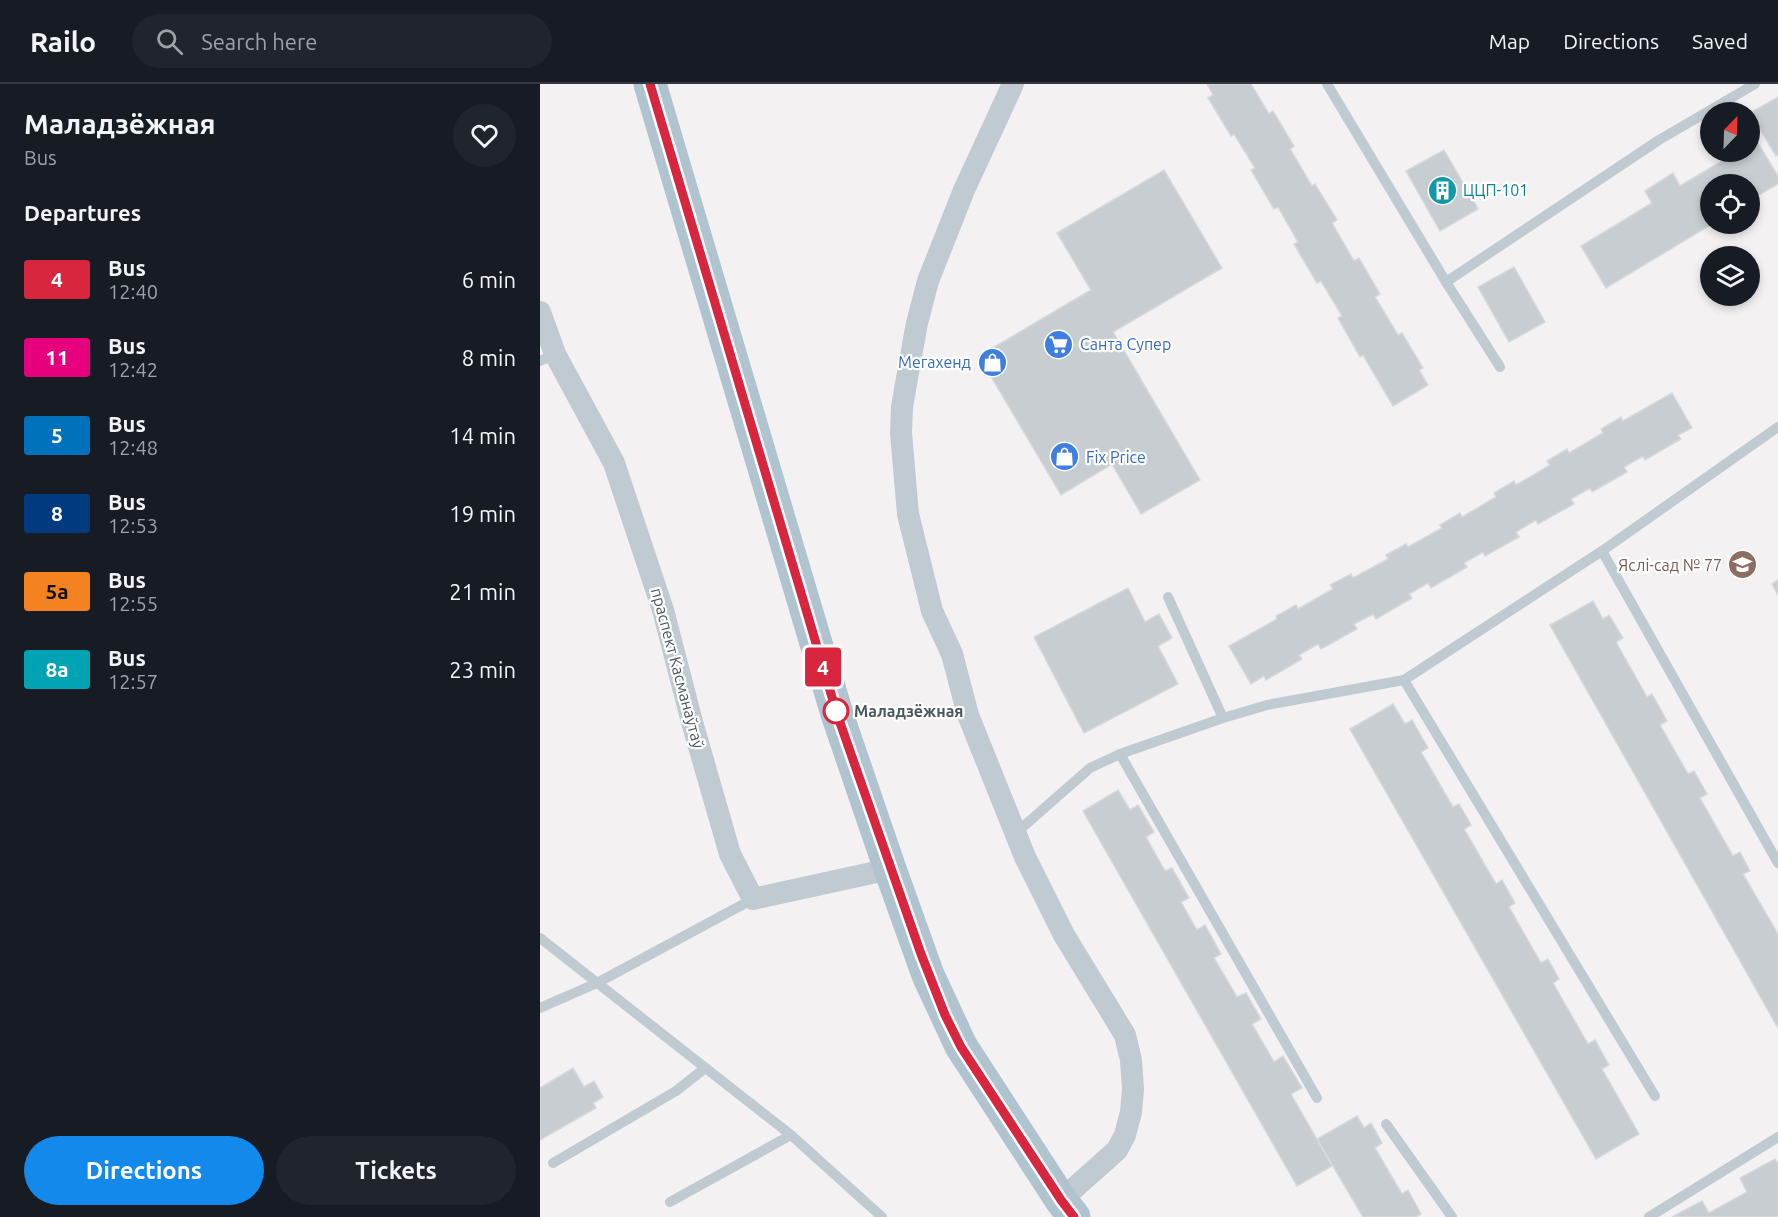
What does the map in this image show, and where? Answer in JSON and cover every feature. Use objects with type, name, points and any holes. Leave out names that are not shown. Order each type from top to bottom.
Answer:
[{"type":"main road","points":[[650,84],[837,714],[928,975],[961,1047],[1068,1208]]},
{"type":"street","points":[[1013,84],[964,190],[928,281],[911,356],[902,407],[901,433],[908,514],[932,611],[952,654],[968,715],[1025,858],[1064,935],[1125,1035],[1131,1060],[1133,1089],[1131,1112],[1125,1135],[1117,1150],[1068,1208]]},
{"type":"street","name":"праспект Касманаўтаў","points":[[540,312],[547,357],[614,463],[663,610],[730,854],[753,899]]},
{"type":"street","points":[[753,899],[890,869]]},
{"type":"lane","points":[[1327,84],[1500,367]]},
{"type":"lane","points":[[1446,282],[1659,140],[1755,84]]},
{"type":"lane","points":[[1016,833],[1090,768],[1120,754],[1223,718],[1268,705],[1404,680],[1602,551],[1778,427]]},
{"type":"lane","points":[[1602,551],[1778,863]]},
{"type":"lane","points":[[1168,597],[1223,718]]},
{"type":"lane","points":[[1404,680],[1655,1096]]},
{"type":"lane","points":[[1120,754],[1317,1098]]},
{"type":"lane","points":[[540,1008],[597,983],[753,899]]},
{"type":"lane","points":[[540,938],[791,1136],[882,1217]]},
{"type":"lane","points":[[553,1163],[676,1091],[704,1069]]},
{"type":"lane","points":[[1386,1124],[1452,1217]]},
{"type":"lane","points":[[670,1202],[791,1136]]},
{"type":"lane","points":[[1649,1217],[1778,1137]]},
{"type":"building","points":[[1207,84],[1251,84],[1269,114],[1273,111],[1294,146],[1290,149],[1312,186],[1315,184],[1337,220],[1332,223],[1354,261],[1359,258],[1380,294],[1375,297],[1398,335],[1402,333],[1423,368],[1419,370],[1428,385],[1393,406],[1363,355],[1360,357],[1338,318],[1342,316],[1321,281],[1317,283],[1294,244],[1298,242],[1278,207],[1274,209],[1251,170],[1255,168],[1234,134],[1231,136],[1208,98],[1213,95]]},
{"type":"building","points":[[1778,97],[1778,154],[1776,156],[1760,130],[1760,107]]},
{"type":"building","points":[[1760,147],[1778,176],[1778,184],[1760,195],[1760,174],[1700,174],[1720,162],[1760,162]]},
{"type":"building","name":"ЦЦП-101","points":[[1444,150],[1478,209],[1440,231],[1406,171]]},
{"type":"building","name":"Санта Супер","points":[[1164,170],[1222,268],[1113,332],[1200,480],[1141,514],[1112,464],[1061,495],[979,356],[1091,290],[1057,233]]},
{"type":"building","points":[[1673,173],[1680,186],[1700,174],[1700,231],[1606,288],[1581,246],[1652,203],[1645,191]]},
{"type":"building","points":[[1514,267],[1545,322],[1509,342],[1478,287]]},
{"type":"building","points":[[1672,393],[1692,428],[1678,435],[1681,439],[1645,460],[1643,456],[1624,467],[1627,472],[1592,492],[1590,488],[1571,499],[1574,504],[1538,524],[1536,520],[1516,532],[1519,537],[1485,556],[1483,552],[1464,563],[1467,567],[1431,588],[1428,583],[1409,594],[1412,598],[1376,619],[1373,614],[1354,624],[1357,629],[1321,649],[1318,644],[1299,655],[1302,659],[1266,680],[1264,676],[1251,684],[1229,646],[1277,619],[1276,616],[1296,605],[1298,609],[1333,589],[1330,585],[1351,574],[1353,578],[1388,559],[1386,555],[1406,544],[1408,547],[1442,528],[1440,525],[1460,513],[1462,517],[1496,497],[1494,493],[1514,481],[1516,485],[1550,465],[1547,461],[1567,449],[1569,453],[1603,433],[1601,429],[1621,417],[1623,421]]},
{"type":"building","points":[[1778,580],[1778,595],[1772,584]]},
{"type":"building","points":[[1128,588],[1145,622],[1159,614],[1172,638],[1158,646],[1178,684],[1084,733],[1034,637]]},
{"type":"building","points":[[1593,601],[1603,619],[1609,615],[1623,638],[1616,642],[1647,697],[1652,694],[1667,721],[1660,725],[1688,774],[1694,771],[1707,794],[1700,798],[1733,856],[1740,852],[1750,871],[1743,874],[1778,934],[1778,1028],[1550,625]]},
{"type":"building","points":[[1393,704],[1405,724],[1412,720],[1428,748],[1421,752],[1453,807],[1459,804],[1471,825],[1464,829],[1496,884],[1502,880],[1515,903],[1509,907],[1541,963],[1548,959],[1559,979],[1553,983],[1588,1044],[1595,1040],[1609,1065],[1602,1069],[1639,1134],[1596,1159],[1350,729]]},
{"type":"building","points":[[1118,790],[1130,810],[1138,805],[1154,832],[1146,837],[1165,871],[1172,868],[1189,898],[1181,902],[1197,930],[1205,925],[1221,954],[1214,958],[1237,997],[1246,993],[1261,1019],[1252,1024],[1274,1062],[1283,1056],[1302,1088],[1291,1094],[1332,1166],[1297,1186],[1083,811]]},
{"type":"building","points":[[573,1068],[584,1087],[594,1081],[603,1097],[593,1103],[596,1108],[540,1140],[540,1088]]},
{"type":"building","points":[[1357,1116],[1364,1128],[1371,1123],[1382,1143],[1375,1148],[1402,1194],[1408,1190],[1421,1214],[1416,1217],[1363,1217],[1317,1139]]},
{"type":"building","points":[[1775,1159],[1778,1164],[1778,1217],[1672,1217],[1702,1201],[1709,1213],[1747,1192],[1740,1178]]},
{"type":"bus line","name":"4","points":[[650,84],[837,714],[928,975],[961,1047],[1074,1217]]},
{"type":"place","name":"ЦЦП-101","points":[[1442,190]]},
{"type":"place","name":"Санта Супер","points":[[1059,344]]},
{"type":"place","name":"Мегахенд","points":[[992,362]]},
{"type":"place","name":"Fix Price","points":[[1065,457]]},
{"type":"place","name":"Яслі-сад № 77","points":[[1743,565]]},
{"type":"place","name":"Маладзёжная","points":[[836,711]]}]
